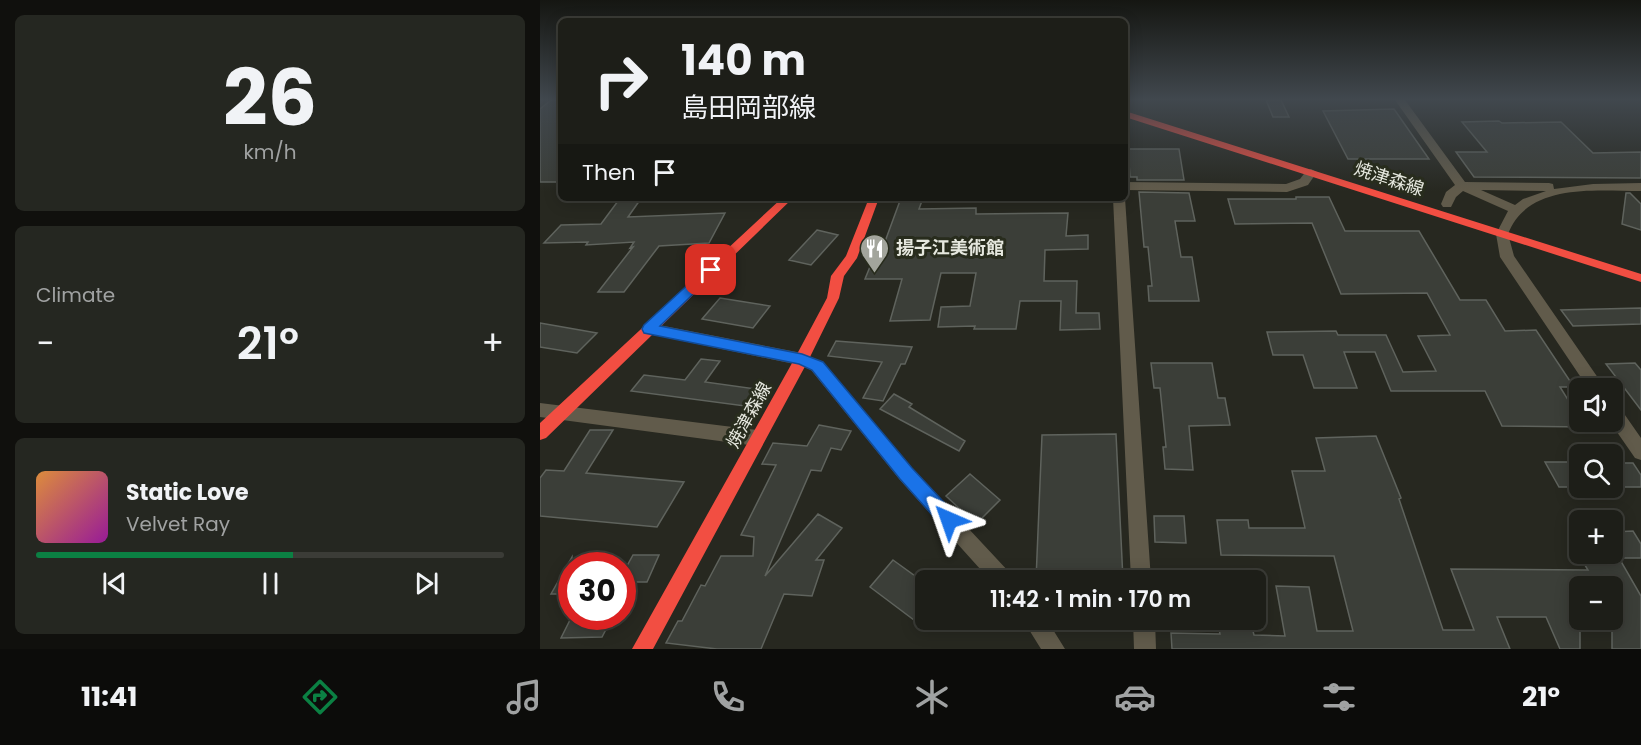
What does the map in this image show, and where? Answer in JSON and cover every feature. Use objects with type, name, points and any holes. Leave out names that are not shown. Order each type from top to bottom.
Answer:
[{"type":"main road","name":"焼津森線","points":[[1177,130],[1504,228],[1618,256]]},
{"type":"main road","name":"焼津森線","points":[[1214,130],[1447,204],[1504,228],[1641,278]]},
{"type":"main road","points":[[540,433],[785,201]]},
{"type":"main road","name":"焼津森線","points":[[642,649],[756,438],[802,359],[833,298],[832,292],[844,263],[851,258],[869,216],[867,212],[872,201]]},
{"type":"street","points":[[1422,130],[1462,186],[1516,210]]},
{"type":"street","points":[[1128,186],[1287,188],[1304,182],[1311,172]]},
{"type":"street","points":[[1447,204],[1450,195],[1462,186],[1641,187]]},
{"type":"street","points":[[1584,188],[1536,196],[1516,210],[1504,228],[1507,257],[1590,378]]},
{"type":"street","points":[[1119,201],[1141,570]]},
{"type":"street","points":[[649,329],[802,359],[818,366],[906,474],[994,570]]},
{"type":"street","points":[[540,410],[756,438]]},
{"type":"street","points":[[1623,426],[1641,452]]},
{"type":"street","points":[[1041,630],[1054,649]]},
{"type":"street","points":[[1144,630],[1145,649]]},
{"type":"building","points":[[540,130],[558,130],[558,182],[540,182]]},
{"type":"building","points":[[1333,130],[1409,130],[1429,159],[1348,159]]},
{"type":"building","points":[[1469,130],[1570,130],[1593,153],[1641,152],[1641,178],[1474,177],[1456,152],[1487,152]]},
{"type":"building","points":[[1128,149],[1179,149],[1184,180],[1137,180],[1137,177],[1130,177]]},
{"type":"building","points":[[1139,192],[1189,193],[1195,221],[1175,221],[1181,257],[1192,257],[1199,301],[1149,301],[1148,286],[1152,286],[1148,247],[1144,247]]},
{"type":"building","points":[[1626,193],[1630,193],[1641,204],[1641,230],[1622,224]]},
{"type":"building","points":[[1296,197],[1329,197],[1345,231],[1419,231],[1460,300],[1486,300],[1505,331],[1536,330],[1569,380],[1569,387],[1560,387],[1569,401],[1569,427],[1502,426],[1485,391],[1391,391],[1375,352],[1344,352],[1357,388],[1314,388],[1303,355],[1273,355],[1267,332],[1336,331],[1338,335],[1386,335],[1403,372],[1436,371],[1418,336],[1450,335],[1427,293],[1341,294],[1312,223],[1235,224],[1228,199],[1296,199]]},
{"type":"building","points":[[618,201],[639,201],[628,217],[725,213],[709,243],[659,246],[624,292],[598,292],[633,247],[630,248],[634,242],[586,245],[588,242],[544,243],[561,225],[601,224]]},
{"type":"building","points":[[900,201],[922,201],[919,209],[976,208],[976,214],[1068,213],[1066,236],[1088,235],[1088,249],[1045,250],[1044,281],[1077,281],[1076,313],[1099,313],[1100,329],[1060,330],[1061,301],[1020,301],[1016,329],[974,329],[975,326],[938,327],[941,307],[970,306],[976,273],[941,273],[930,320],[890,321],[902,279],[865,279],[878,247],[883,247]]},
{"type":"building","points":[[817,230],[838,235],[811,265],[789,260]]},
{"type":"building","points":[[720,298],[770,306],[753,328],[702,319]]},
{"type":"building","points":[[1641,308],[1641,324],[1573,326],[1561,310]]},
{"type":"building","points":[[540,323],[597,333],[577,353],[540,347]]},
{"type":"building","points":[[836,341],[912,347],[905,364],[901,364],[883,401],[863,398],[882,362],[828,356]]},
{"type":"building","points":[[701,359],[720,361],[705,382],[756,389],[745,406],[631,391],[644,375],[685,380]]},
{"type":"building","points":[[1151,363],[1212,363],[1218,398],[1225,398],[1230,425],[1189,426],[1193,470],[1165,469],[1163,447],[1166,447],[1160,388],[1154,388]]},
{"type":"building","points":[[1635,363],[1641,370],[1641,410],[1623,386],[1623,378],[1617,378],[1606,364]]},
{"type":"building","points":[[894,394],[912,404],[909,407],[965,441],[959,451],[880,409]]},
{"type":"building","points":[[819,425],[851,431],[841,450],[831,448],[821,471],[811,470],[765,576],[818,514],[842,528],[816,560],[824,560],[812,596],[784,594],[761,649],[717,649],[666,643],[678,621],[682,621],[701,585],[705,586],[721,556],[753,556],[754,537],[741,535],[776,465],[762,464],[773,443],[807,446]]},
{"type":"building","points":[[590,430],[613,430],[586,473],[684,482],[657,527],[540,516],[540,478],[546,470],[564,471]]},
{"type":"building","points":[[1116,434],[1123,570],[1036,570],[1042,435]]},
{"type":"building","points":[[1376,436],[1401,498],[1399,499],[1443,630],[1474,630],[1451,569],[1588,570],[1584,564],[1622,564],[1641,596],[1641,649],[1612,649],[1612,630],[1623,630],[1623,576],[1569,576],[1569,630],[1580,630],[1580,649],[1560,649],[1546,617],[1497,617],[1510,649],[1172,649],[1171,633],[1220,634],[1219,630],[1236,630],[1253,631],[1254,635],[1285,636],[1276,586],[1309,587],[1317,631],[1353,631],[1334,556],[1221,555],[1217,520],[1248,520],[1249,528],[1305,528],[1292,471],[1325,471],[1316,438]]},
{"type":"building","points":[[1545,462],[1569,462],[1569,487],[1559,487]]},
{"type":"building","points":[[1623,463],[1633,463],[1641,475],[1641,487],[1623,487]]},
{"type":"building","points":[[970,474],[1000,500],[976,524],[946,496]]},
{"type":"building","points":[[1154,516],[1184,516],[1186,543],[1155,542]]},
{"type":"building","points":[[1623,531],[1633,531],[1641,544],[1641,558],[1623,558]]},
{"type":"building","points":[[636,555],[659,555],[647,582],[636,582]]},
{"type":"building","points":[[893,560],[915,576],[915,621],[870,587]]},
{"type":"building","points":[[558,582],[558,594],[551,594]]},
{"type":"building","points":[[565,630],[606,630],[602,637],[561,638]]},
{"type":"traffic: jam","points":[[1176,130],[1641,278]]},
{"type":"traffic: jam","points":[[540,433],[785,201]]},
{"type":"traffic: jam","points":[[642,649],[802,359],[833,298],[838,276],[851,258],[873,201]]},
{"type":"place","name":"揚子江美術館","points":[[875,274]]},
{"type":"route","points":[[711,270],[649,329],[802,359],[818,366],[906,474],[949,520]]}]
